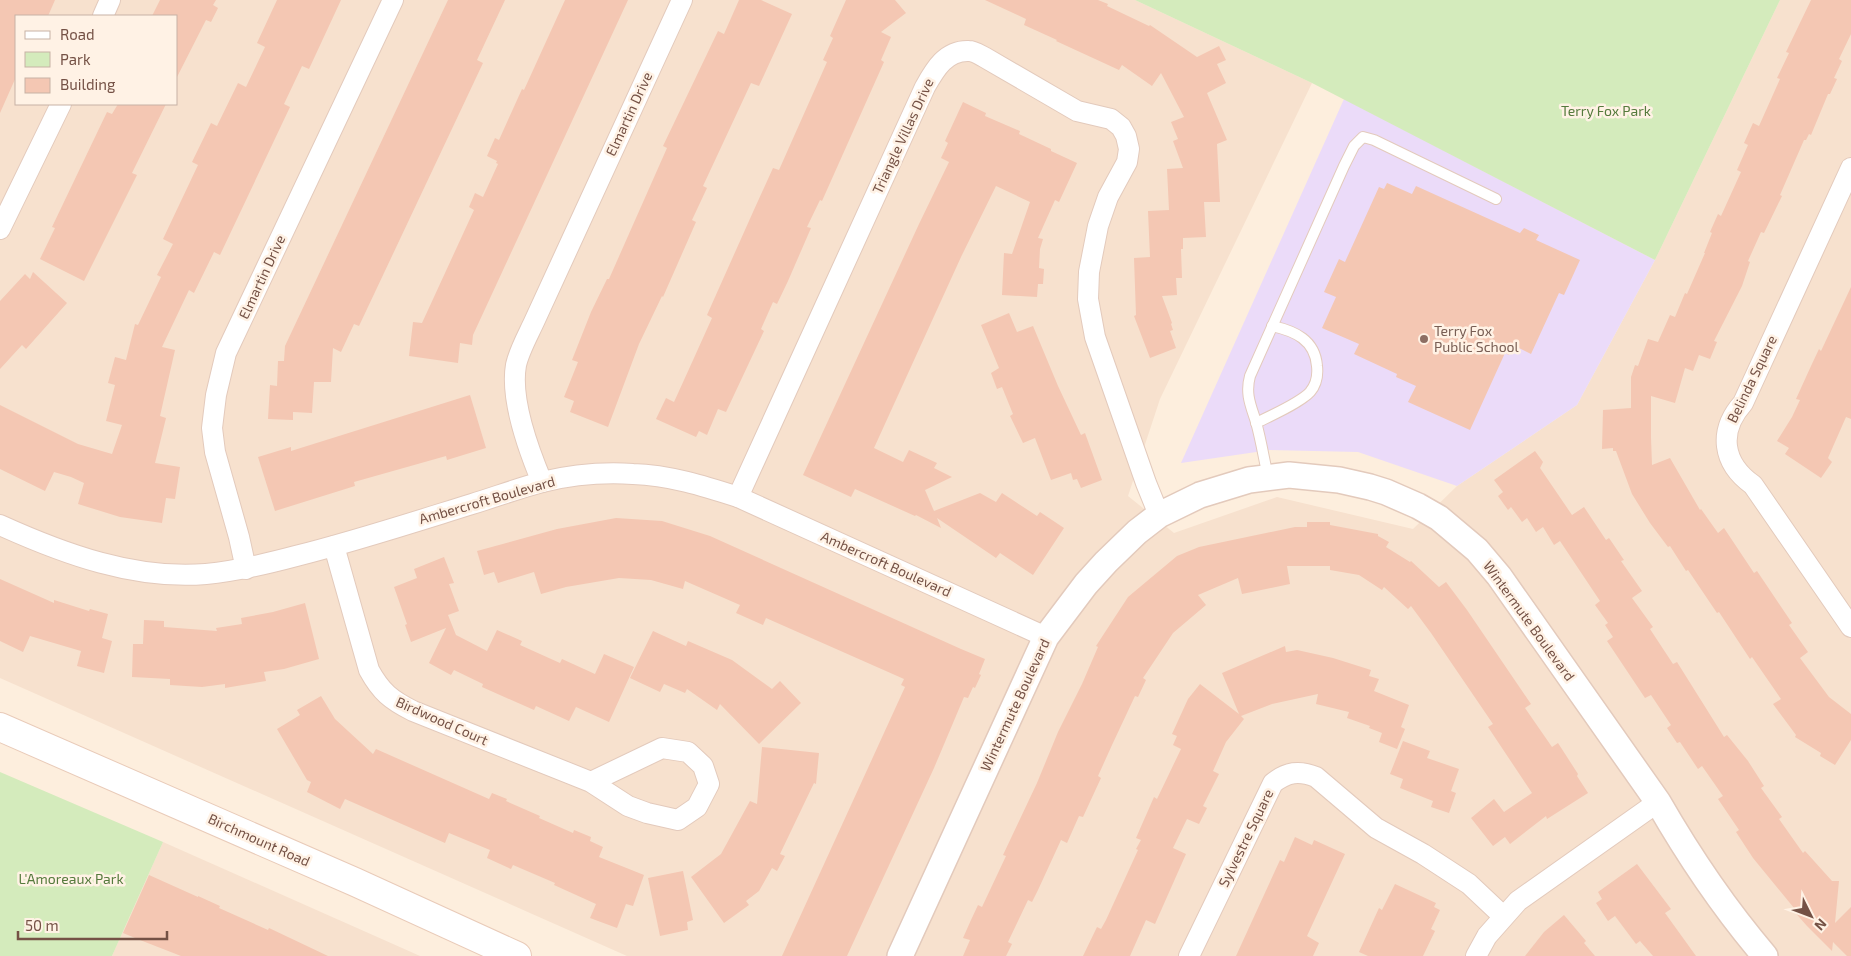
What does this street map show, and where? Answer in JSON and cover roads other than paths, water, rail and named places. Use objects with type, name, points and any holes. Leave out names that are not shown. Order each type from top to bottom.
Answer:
[{"type":"main road","name":"Birchmount Road","points":[[0,727],[355,882],[517,956]]},
{"type":"street","points":[[102,15],[110,0]]},
{"type":"street","name":"Elmartin Drive","points":[[246,569],[239,536],[215,452],[212,428],[216,395],[226,353],[393,0]]},
{"type":"street","name":"Elmartin Drive","points":[[542,482],[530,455],[516,393],[516,364],[682,0]]},
{"type":"street","name":"Triangle Villas Drive","points":[[738,497],[925,87],[935,68],[949,55],[970,51],[984,56],[1077,111],[1111,119],[1121,127],[1126,136],[1129,149],[1127,162],[1108,197],[1098,226],[1089,272],[1088,299],[1090,321],[1095,337],[1146,483],[1160,515]]},
{"type":"street","points":[[0,229],[61,105]]},
{"type":"street","name":"Belinda Square","points":[[1851,168],[1743,403],[1730,420],[1726,439],[1728,454],[1734,468],[1753,485],[1851,627]]},
{"type":"street","name":"Ambercroft Boulevard","points":[[0,525],[82,557],[121,569],[178,574],[205,574],[246,569],[334,546],[542,482],[586,475],[651,475],[689,482],[738,497],[1046,637]]},
{"type":"street","name":"Wintermute Boulevard","points":[[900,956],[1046,637],[1080,591],[1137,532],[1160,515],[1200,494],[1268,477],[1303,476],[1370,487],[1418,506],[1439,518],[1478,550],[1499,576],[1658,802],[1730,914],[1765,956]]},
{"type":"street","name":"Birdwood Court","points":[[334,546],[369,670],[379,687],[394,701],[413,711],[591,782],[628,806],[647,813],[678,820],[697,807],[709,784],[703,766],[688,752],[662,748],[591,782]]},
{"type":"street","name":"Sylvestre Square","points":[[1189,956],[1273,783],[1291,773],[1304,773],[1316,777],[1376,828],[1423,854],[1469,884],[1503,916]]},
{"type":"street","points":[[1476,956],[1487,936],[1503,916],[1531,889],[1658,802]]},
{"type":"lane","points":[[1268,477],[1256,423],[1249,404],[1248,384],[1253,367],[1350,152],[1362,138],[1370,138],[1496,199]]},
{"type":"lane","points":[[1256,423],[1288,407],[1310,392],[1318,376],[1316,355],[1306,340],[1288,330],[1272,326]]},
{"type":"place","name":"Terry Fox Public School","points":[[1424,339]]},
{"type":"park label","name":"Terry Fox Park","points":[[1606,111]]},
{"type":"park label","name":"L'Amoreaux Park","points":[[71,879]]}]
